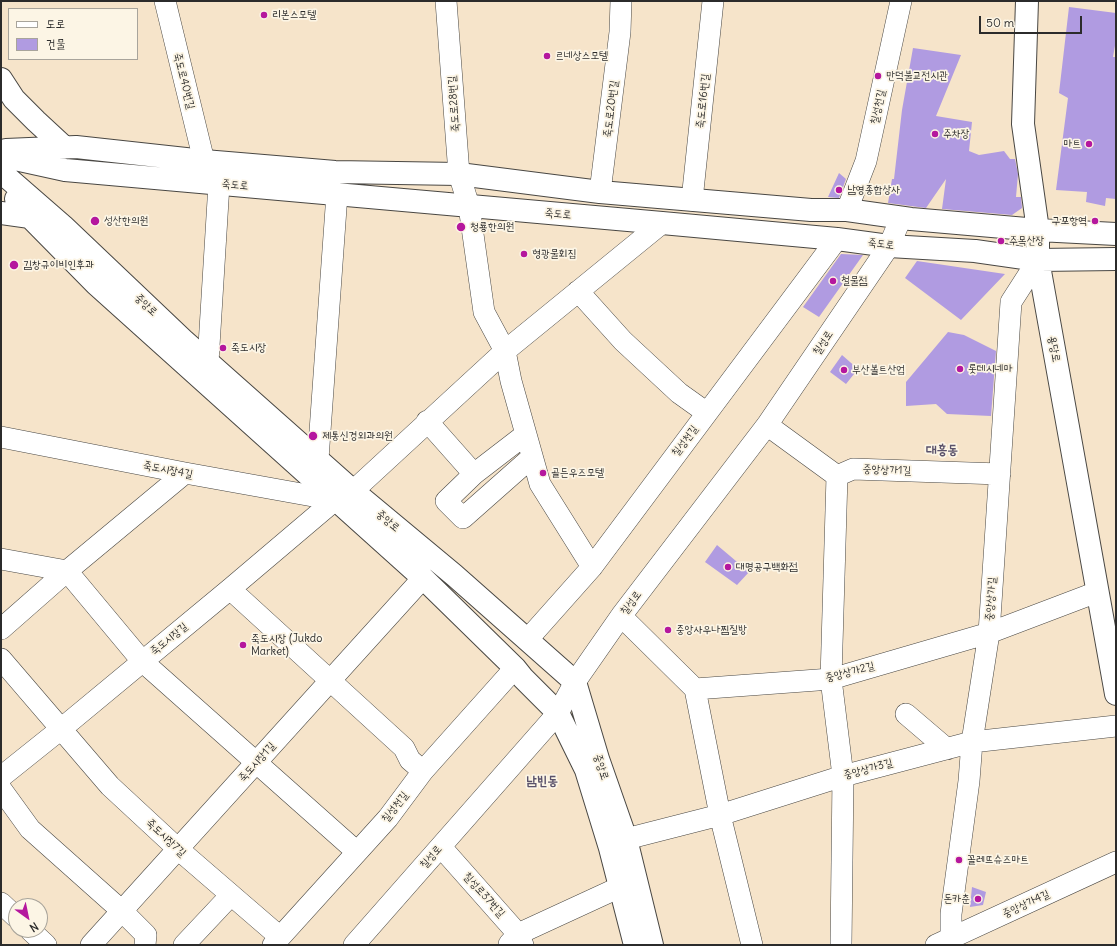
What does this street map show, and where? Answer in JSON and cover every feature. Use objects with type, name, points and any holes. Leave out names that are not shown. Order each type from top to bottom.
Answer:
[{"type":"main road","name":"용당로","points":[[1027,1],[1023,124],[1038,230],[1038,260],[1116,694]]},
{"type":"main road","points":[[1,79],[14,98],[36,122],[63,146]]},
{"type":"main road","name":"죽도로","points":[[1,150],[76,146],[204,161],[335,172],[459,174],[600,192],[811,210],[847,210],[901,218],[1038,230],[1116,234]]},
{"type":"main road","name":"죽도로","points":[[1,156],[65,170],[837,239],[889,246],[975,251],[1038,260],[1116,259]]},
{"type":"main road","points":[[1,214],[35,211],[29,182],[36,171],[44,166]]},
{"type":"main road","name":"중앙로","points":[[1,172],[96,284],[344,495],[454,575],[575,682],[598,759],[626,839],[652,945]]},
{"type":"main road","name":"중앙로","points":[[1,180],[318,459],[344,495],[423,578],[515,668],[558,713],[586,770],[610,848],[634,945]]},
{"type":"street","name":"죽도로40번길","points":[[165,1],[204,161]]},
{"type":"street","name":"죽도로28번길","points":[[446,1],[459,174],[469,206],[484,312],[505,350],[511,381],[540,484],[592,566]]},
{"type":"street","name":"죽도로20번길","points":[[600,192],[620,32],[621,1]]},
{"type":"street","name":"죽도로16번길","points":[[692,200],[714,1]]},
{"type":"street","name":"칠성천길","points":[[847,210],[866,161],[901,1]]},
{"type":"street","points":[[208,362],[218,184]]},
{"type":"street","points":[[318,459],[337,194]]},
{"type":"street","name":"칠성로","points":[[354,945],[558,713],[575,682],[621,616],[767,425],[889,246],[901,218]]},
{"type":"street","name":"죽도시장길","points":[[1,777],[344,495],[505,350],[662,223]]},
{"type":"street","name":"칠성천길","points":[[528,639],[592,566],[837,239]]},
{"type":"street","name":"중앙상가길","points":[[946,943],[952,914],[969,781],[972,742],[988,633],[1011,302],[1038,260]]},
{"type":"street","points":[[578,292],[623,341],[678,393],[707,413]]},
{"type":"street","points":[[427,421],[474,474]]},
{"type":"street","points":[[767,425],[837,476],[831,679],[842,776],[841,945]]},
{"type":"street","points":[[526,434],[474,474],[446,501],[462,518],[532,457]]},
{"type":"street","name":"죽도시장4길","points":[[1,437],[185,473],[344,495]]},
{"type":"street","name":"중앙상가1길","points":[[837,476],[853,469],[1000,474]]},
{"type":"street","points":[[1,629],[67,571],[185,473]]},
{"type":"street","points":[[1,559],[67,571],[142,661],[357,852]]},
{"type":"street","name":"죽도시장1길","points":[[92,945],[423,578]]},
{"type":"street","points":[[230,589],[404,748],[410,760],[423,771]]},
{"type":"street","name":"중앙상가2길","points":[[695,689],[831,679],[988,633],[1097,592]]},
{"type":"street","points":[[621,616],[695,689],[720,815],[752,945]]},
{"type":"street","name":"죽도시장7길","points":[[1,659],[110,786],[178,849],[231,895],[276,941]]},
{"type":"street","name":"칠성천길","points":[[276,941],[388,818],[423,771],[515,668]]},
{"type":"street","points":[[906,714],[947,749]]},
{"type":"street","name":"중앙상가3길","points":[[626,839],[720,815],[842,776],[972,742],[1116,726]]},
{"type":"street","points":[[1,788],[30,829],[122,911],[146,935],[145,945]]},
{"type":"street","name":"칠성로37번길","points":[[441,847],[517,941]]},
{"type":"street","name":"중앙상가4길","points":[[946,943],[1116,862]]},
{"type":"street","points":[[517,941],[620,887]]},
{"type":"street","points":[[184,945],[231,895]]},
{"type":"street","points":[[39,938],[46,945]]},
{"type":"building","name":"마트","points":[[1069,7],[1116,13],[1116,40],[1113,57],[1116,57],[1116,199],[1106,198],[1105,206],[1086,202],[1087,192],[1056,190],[1068,98],[1059,93]]},
{"type":"building","points":[[913,48],[961,55],[936,116],[972,122],[969,151],[979,155],[1004,151],[1010,159],[1015,159],[1018,174],[1016,197],[1021,197],[1022,208],[1012,215],[942,209],[946,179],[926,208],[888,203],[892,179],[894,179],[902,110]]},
{"type":"building","name":"남영종합상사","points":[[839,173],[846,179],[839,198],[828,197]]},
{"type":"building","name":"철물점","points":[[841,254],[863,255],[819,317],[803,307]]},
{"type":"building","points":[[917,261],[1005,274],[961,320],[905,278]]},
{"type":"building","name":"롯데시네마","points":[[948,332],[964,335],[996,351],[991,416],[947,414],[936,404],[906,406],[906,382]]},
{"type":"building","points":[[842,355],[858,369],[846,384],[830,372]]},
{"type":"building","name":"대명공구백화점","points":[[717,545],[749,572],[737,585],[705,562]]},
{"type":"building","name":"돈카춘","points":[[972,887],[986,892],[983,905],[970,907]]},
{"type":"place","name":"리본스모텔","points":[[264,15]]},
{"type":"place","name":"르네상스모텔","points":[[547,56]]},
{"type":"place","name":"만덕불교전시관","points":[[878,76]]},
{"type":"place","name":"주차장","points":[[935,134]]},
{"type":"place","name":"마트","points":[[1089,144]]},
{"type":"place","name":"남영종합상사","points":[[839,190]]},
{"type":"place","name":"성산한의원","points":[[95,221]]},
{"type":"place","name":"구포항역","points":[[1095,221]]},
{"type":"place","name":"청룡한의원","points":[[461,227]]},
{"type":"place","name":"주목산장","points":[[1001,241]]},
{"type":"place","name":"형광물회집","points":[[524,254]]},
{"type":"place","name":"김창규이비인후과","points":[[14,265]]},
{"type":"place","name":"철물점","points":[[833,281]]},
{"type":"place","name":"죽도시장","points":[[223,348]]},
{"type":"place","name":"롯데시네마","points":[[960,369]]},
{"type":"place","name":"부산볼트산업","points":[[844,370]]},
{"type":"place","name":"제통신경외과의원","points":[[313,436]]},
{"type":"place","name":"골든우즈모텔","points":[[543,473]]},
{"type":"place","name":"대명공구백화점","points":[[728,567]]},
{"type":"place","name":"중앙사우나찜질방","points":[[668,630]]},
{"type":"place","name":"죽도시장 (Jukdo Market)","points":[[243,645]]},
{"type":"place","name":"꼴레뜨슈즈마트","points":[[959,860]]},
{"type":"place","name":"돈카춘","points":[[978,899]]},
{"type":"district","name":"대흥동","points":[[942,450]]},
{"type":"district","name":"남빈동","points":[[542,781]]}]
